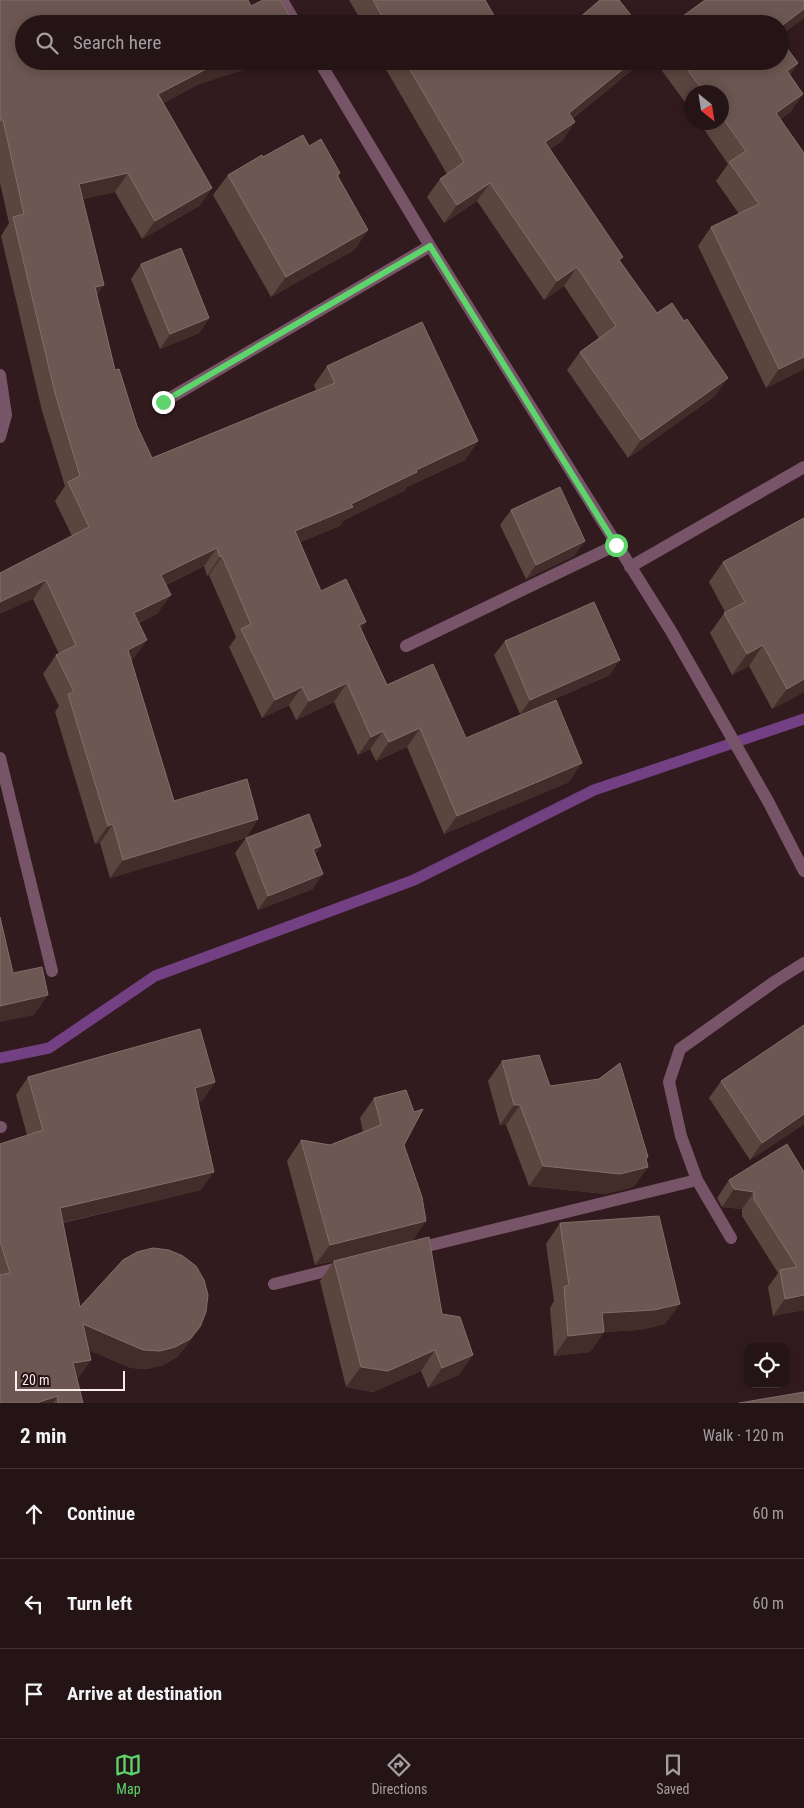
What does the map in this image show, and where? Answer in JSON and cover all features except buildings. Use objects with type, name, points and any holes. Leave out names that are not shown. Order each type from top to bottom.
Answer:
[{"type":"street","points":[[282,0],[291,15]]},
{"type":"street","points":[[324,70],[430,246],[671,631],[769,803],[804,871]]},
{"type":"street","points":[[163,402],[430,246]]},
{"type":"street","points":[[0,375],[6,415],[0,437]]},
{"type":"street","points":[[630,567],[804,467]]},
{"type":"street","points":[[406,646],[616,545]]},
{"type":"street","points":[[0,758],[52,971]]},
{"type":"street","points":[[731,1238],[697,1180],[681,1136],[669,1082],[680,1049],[804,963]]},
{"type":"street","points":[[399,1253],[697,1180]]},
{"type":"street","points":[[274,1284],[351,1265]]},
{"type":"waterway","points":[[0,1058],[49,1048],[155,976],[414,880],[594,790],[804,719]]},
{"type":"route","points":[[163,402],[430,246],[616,545]]}]
